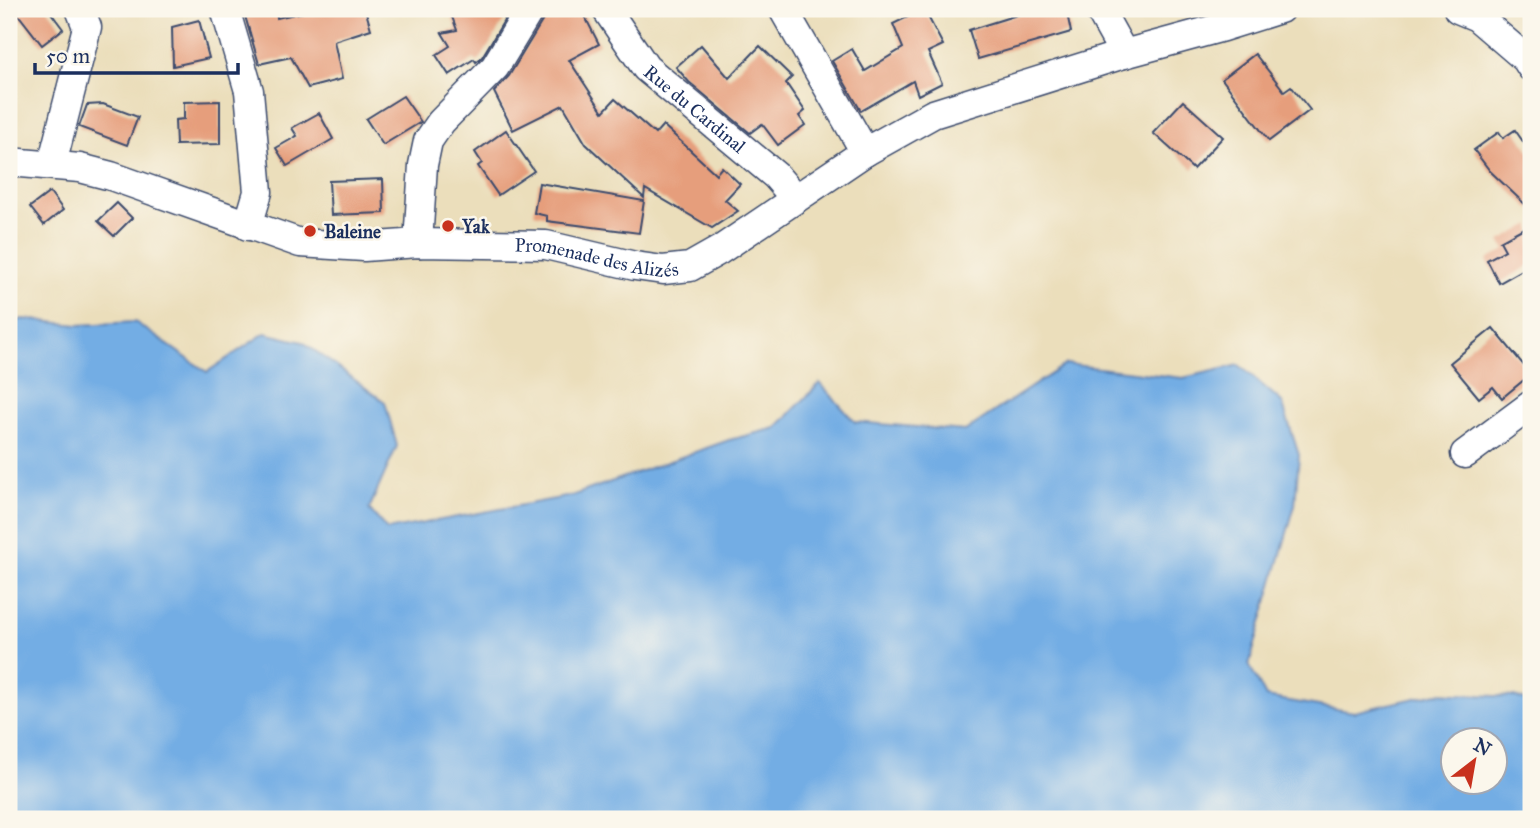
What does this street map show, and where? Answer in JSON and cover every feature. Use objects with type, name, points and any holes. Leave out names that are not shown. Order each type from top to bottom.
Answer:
[{"type":"street","points":[[52,164],[87,27],[80,9]]},
{"type":"street","points":[[225,9],[249,91],[258,192],[248,226]]},
{"type":"street","points":[[418,243],[423,165],[428,141],[441,122],[495,67],[530,9]]},
{"type":"street","name":"Rue du Cardinal","points":[[606,9],[646,68],[776,176],[795,198]]},
{"type":"street","points":[[783,9],[865,152]]},
{"type":"street","points":[[1099,9],[1124,54]]},
{"type":"street","name":"Promenade des Alizés","points":[[9,162],[52,164],[111,176],[300,243],[364,247],[418,243],[546,245],[635,266],[677,269],[690,267],[720,250],[865,152],[933,114],[1124,54],[1226,18],[1280,9]]},
{"type":"street","points":[[1458,9],[1477,17],[1526,59],[1531,67]]},
{"type":"street","points":[[1465,454],[1531,405]]},
{"type":"water","points":[[23,319],[78,325],[135,322],[207,372],[265,333],[303,342],[385,402],[397,446],[369,509],[387,530],[571,496],[729,440],[776,428],[820,383],[855,422],[965,431],[1066,364],[1183,378],[1239,365],[1282,402],[1299,455],[1295,505],[1249,665],[1266,697],[1354,712],[1437,693],[1514,697],[1531,702],[1531,819],[9,819],[9,323]]},
{"type":"building","points":[[14,9],[48,9],[63,29],[42,45]]},
{"type":"building","points":[[243,9],[275,9],[277,18],[316,9],[365,9],[371,29],[334,41],[342,79],[308,88],[291,57],[259,64]]},
{"type":"building","points":[[449,9],[511,9],[482,57],[449,75],[436,55],[450,46],[442,33],[457,30]]},
{"type":"building","points":[[547,9],[581,9],[599,44],[569,60],[603,112],[615,99],[655,134],[663,125],[716,174],[722,167],[740,184],[725,200],[738,211],[712,228],[645,189],[644,198],[586,144],[563,105],[513,130],[494,92],[509,76]]},
{"type":"building","points":[[924,9],[943,45],[928,52],[942,83],[918,95],[913,81],[861,111],[832,61],[852,49],[865,71],[903,48],[893,24]]},
{"type":"building","points":[[1036,9],[1066,9],[1071,32],[978,59],[969,30]]},
{"type":"building","points":[[199,20],[209,58],[173,66],[172,27]]},
{"type":"building","points":[[701,45],[729,78],[760,46],[792,77],[786,83],[805,111],[799,116],[805,125],[778,145],[762,124],[750,133],[689,82],[676,67]]},
{"type":"building","points":[[1255,54],[1284,91],[1291,86],[1310,110],[1269,141],[1222,79]]},
{"type":"building","points":[[403,96],[421,122],[383,145],[366,119]]},
{"type":"building","points":[[220,101],[220,144],[176,145],[175,120],[184,119],[184,102]]},
{"type":"building","points":[[1183,101],[1223,137],[1193,169],[1153,133]]},
{"type":"building","points":[[103,104],[138,117],[127,145],[79,127],[87,105]]},
{"type":"building","points":[[319,113],[333,139],[287,166],[276,148],[297,136],[292,128]]},
{"type":"building","points":[[506,130],[534,171],[498,195],[478,166],[482,163],[475,152]]},
{"type":"building","points":[[1515,130],[1531,153],[1531,210],[1490,171],[1474,150],[1499,132],[1503,138]]},
{"type":"building","points":[[383,179],[384,213],[331,215],[329,181]]},
{"type":"building","points":[[539,183],[644,201],[639,233],[547,221],[547,216],[534,213]]},
{"type":"building","points":[[50,192],[63,210],[44,225],[30,207]]},
{"type":"building","points":[[117,203],[132,218],[114,236],[98,221]]},
{"type":"building","points":[[1531,224],[1531,265],[1499,283],[1487,260],[1505,250],[1500,241]]},
{"type":"building","points":[[1493,328],[1531,374],[1502,398],[1493,387],[1479,398],[1450,363]]},
{"type":"place","name":"Yak","points":[[448,226]]},
{"type":"place","name":"Baleine","points":[[310,231]]}]
